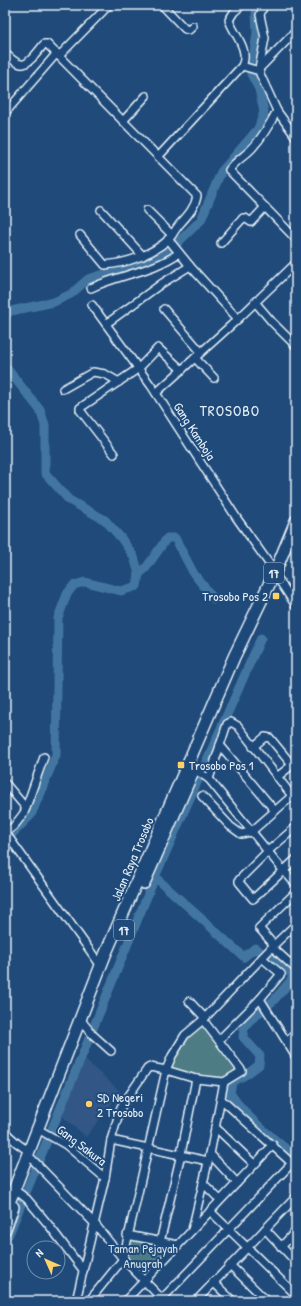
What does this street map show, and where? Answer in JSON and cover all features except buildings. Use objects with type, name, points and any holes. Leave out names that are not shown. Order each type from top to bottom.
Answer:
[{"type":"highway","name":"Jalan Raya Trosobo","points":[[277,576],[296,521]]},
{"type":"highway","name":"Jalan Raya Trosobo","points":[[5,1229],[22,1195],[34,1159],[87,1027],[101,966],[216,699],[296,541]]},
{"type":"highway","name":"Jalan Raya Trosobo","points":[[5,1213],[47,1134],[123,933],[195,770],[251,631]]},
{"type":"street","points":[[5,113],[58,55],[109,5]]},
{"type":"street","points":[[162,5],[185,29],[189,30],[193,26]]},
{"type":"street","points":[[158,156],[244,66],[245,53],[229,20],[234,12],[242,5]]},
{"type":"street","points":[[264,5],[260,15],[265,38],[258,70],[277,111],[296,138]]},
{"type":"street","points":[[258,70],[296,31]]},
{"type":"street","points":[[5,53],[19,64],[23,64],[28,62],[45,43],[48,45],[197,196],[195,205],[190,213],[170,238],[156,249],[143,256],[105,265],[80,235]]},
{"type":"street","points":[[244,66],[258,70]]},
{"type":"street","points":[[123,121],[146,96]]},
{"type":"street","points":[[277,111],[267,129],[254,146],[233,164],[229,170],[296,239]]},
{"type":"street","points":[[221,243],[243,218],[251,222],[265,207]]},
{"type":"street","points":[[101,210],[143,256]]},
{"type":"street","points":[[147,210],[190,266],[238,319]]},
{"type":"street","points":[[91,288],[152,268],[170,259],[178,251]]},
{"type":"street","points":[[156,393],[238,319],[296,263]]},
{"type":"street","points":[[106,324],[161,284],[190,266]]},
{"type":"street","points":[[255,302],[296,346]]},
{"type":"street","name":"Gang Kamboja","points":[[92,305],[139,368],[236,517],[295,601]]},
{"type":"street","points":[[164,309],[214,378]]},
{"type":"street","points":[[114,454],[79,409],[139,368],[159,348],[182,370]]},
{"type":"street","points":[[63,389],[93,372],[105,374],[119,382]]},
{"type":"street","points":[[202,796],[230,826],[239,833],[251,832],[275,811],[294,798],[238,726],[231,722],[227,724],[220,745],[206,777]]},
{"type":"street","points":[[253,746],[265,737],[270,738],[294,763],[277,777]]},
{"type":"street","points":[[220,745],[275,811]]},
{"type":"street","points":[[44,757],[24,814],[20,820],[6,833],[101,966]]},
{"type":"street","points":[[195,770],[206,777],[296,884]]},
{"type":"street","points":[[5,783],[26,808]]},
{"type":"street","points":[[296,827],[268,851],[240,880],[240,884],[253,899],[296,858]]},
{"type":"street","points":[[219,1040],[260,1000],[281,974],[267,952],[259,928],[296,892]]},
{"type":"street","points":[[89,1301],[123,1259],[127,1235],[166,1070],[181,1040],[204,1019],[267,952],[296,924]]},
{"type":"street","points":[[267,952],[296,969]]},
{"type":"street","points":[[260,1000],[296,1057]]},
{"type":"street","points":[[76,1301],[105,1178],[111,1140],[122,1107],[147,1069],[150,1067],[196,1079],[224,1082],[242,1070],[189,1001]]},
{"type":"street","points":[[87,1027],[111,1051]]},
{"type":"street","points":[[287,1042],[296,1033]]},
{"type":"street","points":[[160,1242],[181,1154],[196,1079]]},
{"type":"street","points":[[192,1230],[224,1082]]},
{"type":"street","points":[[5,1132],[34,1159],[95,1224],[123,1259],[162,1300],[228,1228],[294,1165],[221,1099]]},
{"type":"street","points":[[215,1127],[254,1164]]},
{"type":"street","name":"Gang Sakura","points":[[47,1134],[66,1145],[105,1178]]},
{"type":"street","points":[[111,1140],[181,1154],[209,1157],[237,1183]]},
{"type":"street","points":[[125,1301],[272,1145]]},
{"type":"street","points":[[203,1183],[220,1200]]},
{"type":"street","points":[[22,1195],[83,1270]]},
{"type":"street","points":[[198,1300],[213,1282],[296,1197]]},
{"type":"street","points":[[210,1211],[296,1295]]},
{"type":"street","points":[[265,1229],[296,1262]]},
{"type":"street","points":[[281,1247],[296,1231]]},
{"type":"street","points":[[127,1235],[178,1245]]},
{"type":"street","points":[[230,1265],[267,1301]]},
{"type":"street","points":[[213,1282],[233,1301]]},
{"type":"shaded area","name":"SD Negeri 2 Trosobo","points":[[84,1059],[121,1092],[86,1137],[61,1115]]},
{"type":"green space","points":[[203,1021],[241,1071],[223,1081],[196,1077],[167,1069],[185,1036]]},
{"type":"green space","name":"Taman Pejayah Anugrah","points":[[127,1235],[178,1245],[144,1280],[123,1259]]},
{"type":"waterway","points":[[5,315],[11,311],[54,302],[71,294],[88,279],[164,256],[201,220],[221,172],[258,129],[264,112],[259,89],[251,74],[257,33],[256,13],[258,5]]},
{"type":"waterway","points":[[5,366],[40,410],[45,425],[45,473],[69,500],[105,520],[121,538],[134,557],[139,574],[137,586],[121,591],[85,582],[74,585],[67,594],[58,618],[56,755],[31,815],[5,841]]},
{"type":"waterway","points":[[139,574],[146,568],[167,538],[175,538],[194,574],[214,599]]},
{"type":"waterway","points":[[9,1234],[155,877],[261,638]]},
{"type":"waterway","points":[[155,877],[244,957],[255,948],[295,976],[274,1000],[248,1022],[244,1029],[243,1037],[260,1056],[259,1065],[247,1074],[232,1082],[230,1093],[252,1119],[296,1157]]},
{"type":"place","name":"Trosobo Pos 2","points":[[276,596]]},
{"type":"place","name":"Trosobo Pos 1","points":[[181,765]]},
{"type":"place","name":"SD Negeri 2 Trosobo","points":[[89,1104]]},
{"type":"district","name":"TROSOBO","points":[[230,410]]}]
